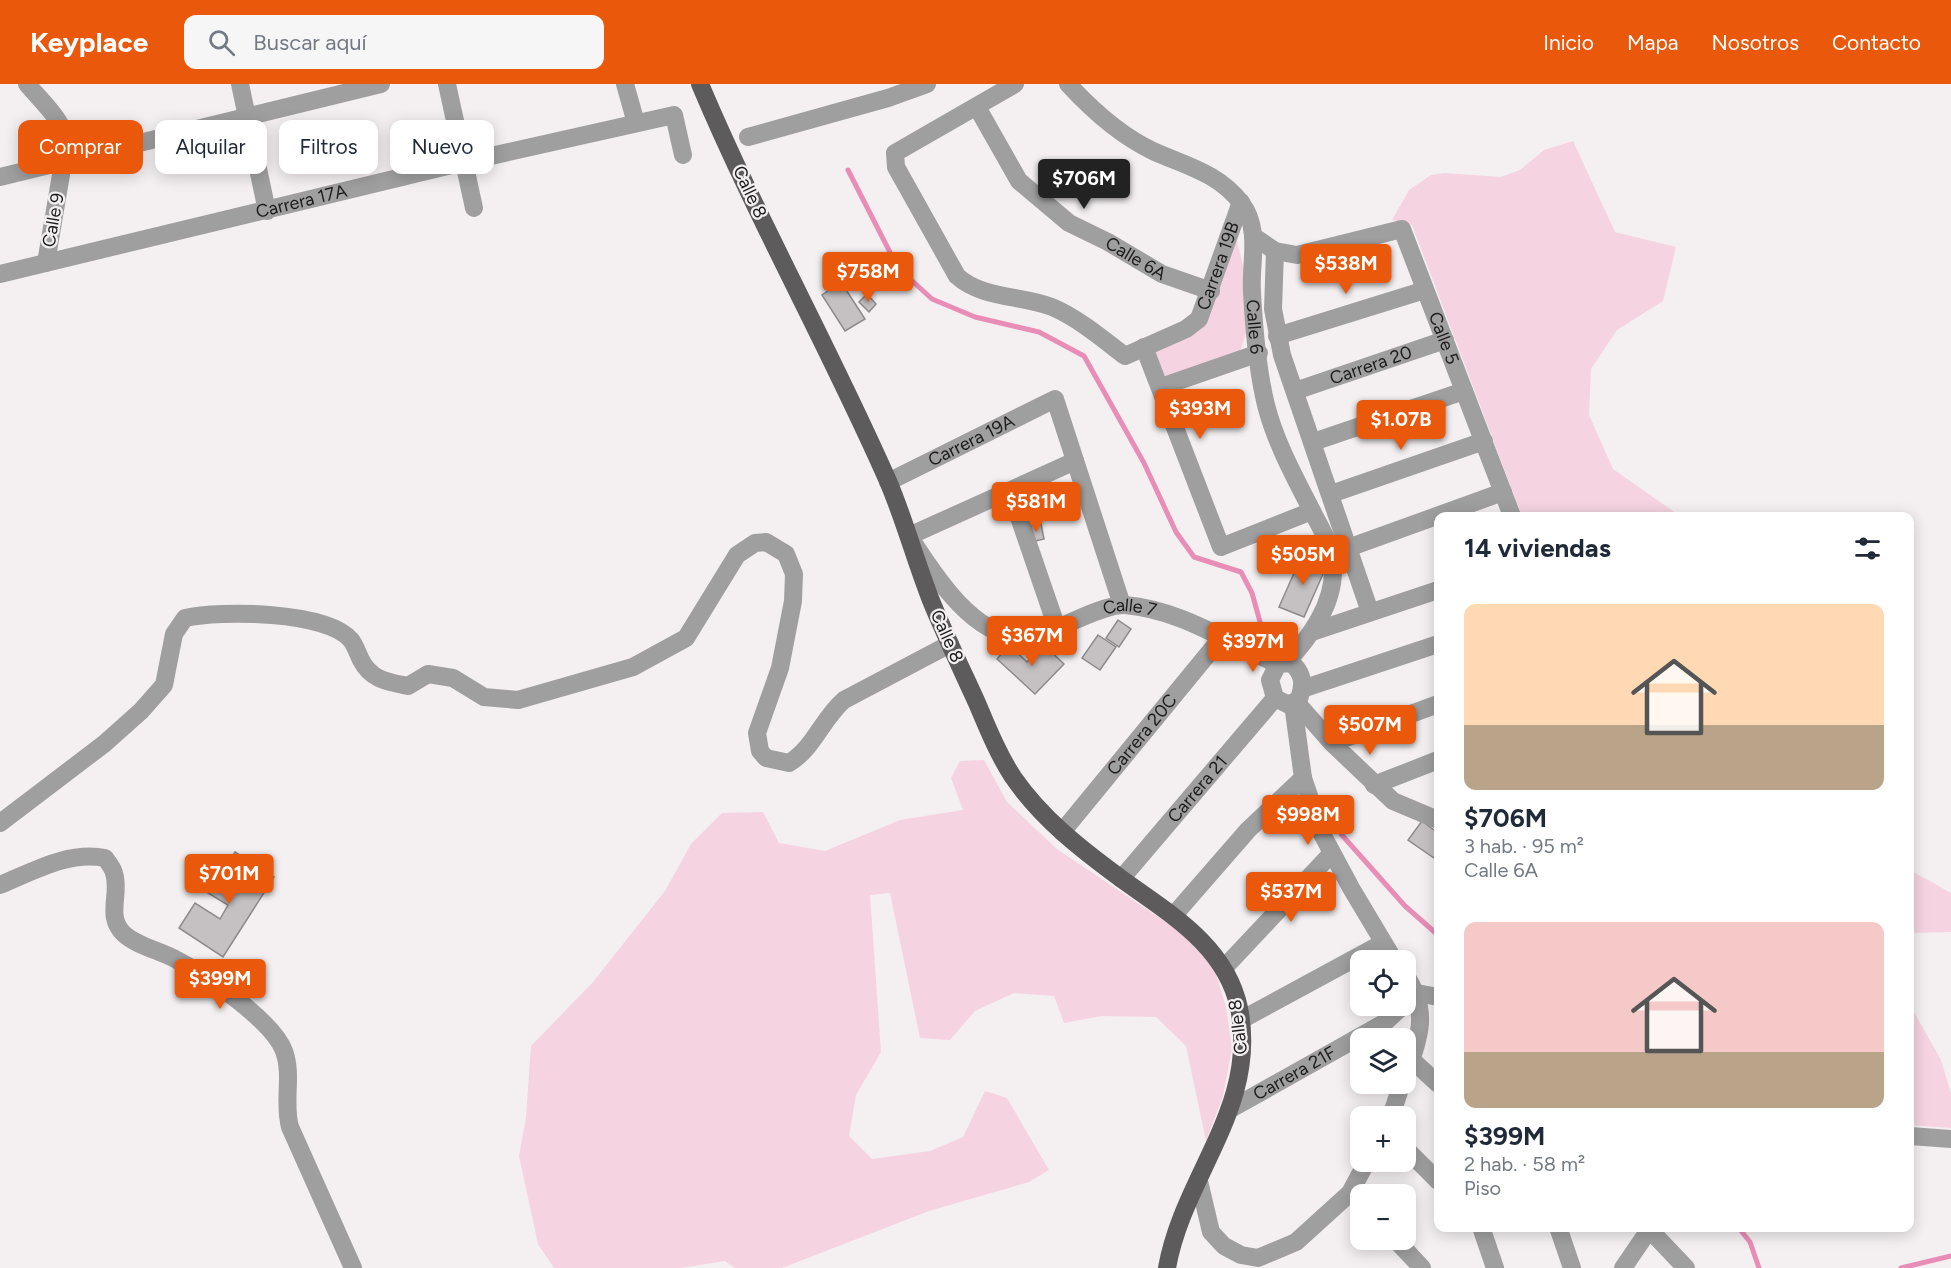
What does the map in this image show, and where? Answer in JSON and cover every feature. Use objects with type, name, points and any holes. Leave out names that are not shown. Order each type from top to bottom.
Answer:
[{"type":"main road","name":"Calle 8","points":[[700,84],[888,482],[932,603],[1004,763],[1031,800],[1062,832],[1121,879],[1174,915],[1195,934],[1224,968],[1238,1004],[1241,1020],[1244,1048],[1242,1069],[1226,1117],[1177,1227],[1167,1268]]},
{"type":"street","name":"Calle 9","points":[[27,84],[56,120]]},
{"type":"street","points":[[240,84],[267,211]]},
{"type":"street","points":[[143,143],[381,84]]},
{"type":"street","points":[[447,84],[455,120]]},
{"type":"street","points":[[625,84],[636,123]]},
{"type":"street","points":[[748,137],[856,105],[888,98],[927,84]]},
{"type":"street","points":[[977,107],[1015,84]]},
{"type":"street","name":"Calle 6","points":[[1068,84],[1086,104],[1130,138],[1152,151],[1207,172],[1241,202],[1250,218],[1253,236],[1252,291],[1266,404],[1274,430],[1330,546],[1333,568],[1327,603],[1308,638],[1289,682]]},
{"type":"street","name":"Carrera 19B","points":[[977,107],[895,153],[896,167],[957,276],[964,284],[975,289],[1034,301],[1054,308],[1125,356],[1186,329],[1199,319],[1211,291],[1241,202]]},
{"type":"street","name":"Calle 6A","points":[[977,107],[1019,180],[1069,223],[1108,242],[1162,274],[1211,291]]},
{"type":"street","name":"Carrera 17A","points":[[494,155],[674,115],[683,154]]},
{"type":"street","points":[[0,177],[18,173]]},
{"type":"street","name":"Calle 9","points":[[46,263],[61,174]]},
{"type":"street","name":"Carrera 17A","points":[[0,274],[416,174]]},
{"type":"street","points":[[467,174],[474,208]]},
{"type":"street","name":"Calle 5","points":[[1275,251],[1297,255],[1402,229],[1510,512]]},
{"type":"street","name":"Carrera 19B","points":[[1253,236],[1275,251]]},
{"type":"street","points":[[1275,251],[1273,298],[1277,336],[1370,612]]},
{"type":"street","points":[[1277,336],[1425,290]]},
{"type":"street","name":"Carrera 20","points":[[1295,391],[1445,340]]},
{"type":"street","points":[[1144,347],[1221,547],[1312,511]]},
{"type":"street","points":[[1161,387],[1259,353]]},
{"type":"street","points":[[1313,442],[1464,391]]},
{"type":"street","name":"Carrera 19A","points":[[888,482],[1055,399],[1075,461]]},
{"type":"street","points":[[1331,494],[1484,441]]},
{"type":"street","points":[[909,536],[1075,461],[1122,605]]},
{"type":"street","points":[[1010,491],[1057,628]]},
{"type":"street","points":[[1448,512],[1503,492]]},
{"type":"street","points":[[1348,548],[1434,517]]},
{"type":"street","name":"Calle 7","points":[[909,536],[932,572],[952,596],[986,627],[1003,634],[1023,637],[1057,628],[1122,605],[1162,611],[1192,621],[1248,651],[1289,682],[1304,778],[1322,834],[1388,950]]},
{"type":"street","points":[[0,823],[104,744],[141,711],[164,685],[174,634],[179,626],[185,618],[210,612],[266,615],[330,624],[351,640],[364,667],[379,680],[408,686],[428,674],[453,678],[484,696],[518,700],[633,667],[686,638],[737,555],[755,543],[766,542],[786,554],[794,574],[786,640],[780,668],[757,733],[758,744],[766,758],[789,763],[804,754],[831,712],[844,700],[950,644]]},
{"type":"street","points":[[1308,638],[1370,612],[1434,591]]},
{"type":"street","name":"Carrera 20C","points":[[1062,832],[1222,637]]},
{"type":"street","points":[[1434,645],[1289,682],[1332,743],[1374,785],[1393,801],[1434,818]]},
{"type":"street","name":"Carrera 21","points":[[1121,879],[1289,682]]},
{"type":"street","points":[[1332,743],[1434,705]]},
{"type":"street","points":[[1374,785],[1434,762]]},
{"type":"street","points":[[1174,915],[1248,830],[1304,778]]},
{"type":"street","points":[[1224,968],[1332,853]]},
{"type":"street","points":[[0,885],[60,860],[86,855],[105,858],[115,874],[114,921],[125,935],[179,961],[236,999],[277,1039],[287,1063],[286,1113],[290,1127],[353,1268]]},
{"type":"street","points":[[1241,1020],[1383,943]]},
{"type":"street","points":[[1416,1039],[1422,1018],[1417,993],[1434,996]]},
{"type":"street","name":"Carrera 21F","points":[[1226,1117],[1366,1034],[1403,1008],[1417,993]]},
{"type":"street","points":[[1416,1072],[1434,1082]]},
{"type":"street","points":[[1914,1136],[1951,1139]]},
{"type":"street","points":[[1416,1159],[1434,1177]]},
{"type":"street","points":[[1199,1181],[1211,1232],[1224,1246],[1241,1255],[1258,1258],[1296,1242],[1350,1202]]},
{"type":"street","points":[[1483,1232],[1495,1268]]},
{"type":"street","points":[[1560,1232],[1572,1268]]},
{"type":"street","points":[[1623,1268],[1646,1232]]},
{"type":"street","points":[[1651,1232],[1686,1268]]},
{"type":"street","points":[[1405,1250],[1422,1268]]},
{"type":"shaded area","points":[[1573,141],[1615,232],[1676,247],[1663,301],[1617,330],[1591,369],[1589,415],[1613,469],[1674,512],[1520,512],[1412,225],[1392,220],[1409,190],[1431,175],[1444,173],[1501,177],[1520,170],[1544,150]]},
{"type":"shaded area","points":[[1235,233],[1254,309],[1237,361],[1152,391],[1142,356],[1193,331]]},
{"type":"shaded area","points":[[984,760],[1007,802],[1057,849],[1179,931],[1214,967],[1226,1007],[1232,1049],[1223,1096],[1206,1141],[1186,1046],[1156,1017],[1102,1016],[1064,1023],[1054,996],[1014,993],[975,1011],[950,1040],[920,1038],[890,893],[870,895],[881,1052],[856,1095],[849,1136],[872,1159],[930,1151],[963,1137],[985,1091],[1007,1098],[1049,1170],[1029,1182],[929,1211],[782,1268],[735,1268],[725,1261],[681,1268],[554,1268],[538,1244],[519,1156],[526,1117],[531,1046],[593,982],[665,891],[691,844],[722,813],[763,812],[779,843],[825,851],[900,820],[963,810],[951,778],[960,761]]},
{"type":"shaded area","points":[[1914,872],[1951,893],[1951,932],[1914,933]]},
{"type":"shaded area","points":[[1914,1012],[1941,1060],[1951,1094],[1951,1128],[1914,1125]]},
{"type":"building","points":[[841,282],[865,319],[845,331],[822,295]]},
{"type":"building","points":[[867,294],[876,304],[869,312],[859,302]]},
{"type":"building","points":[[1041,524],[1044,539],[1031,542],[1027,527]]},
{"type":"building","points":[[1302,555],[1327,565],[1304,617],[1279,607]]},
{"type":"building","points":[[1118,620],[1131,629],[1119,647],[1106,638]]},
{"type":"building","points":[[1098,635],[1116,647],[1100,670],[1082,658]]},
{"type":"building","points":[[1043,644],[1064,664],[1035,694],[997,659],[1009,645],[1027,662]]},
{"type":"building","points":[[1422,821],[1434,830],[1434,858],[1408,840]]},
{"type":"building","points":[[235,852],[274,877],[223,957],[179,928],[195,903],[220,919],[228,905],[208,893]]},
{"type":"waterway","points":[[848,170],[898,268],[932,299],[975,317],[1039,332],[1084,356],[1144,463],[1176,532],[1194,557],[1241,572],[1252,593],[1262,629]]},
{"type":"waterway","points":[[1341,834],[1405,906],[1434,931]]},
{"type":"waterway","points":[[1742,1232],[1750,1242],[1759,1268]]},
{"type":"waterway","points":[[1901,1268],[1951,1256]]}]
